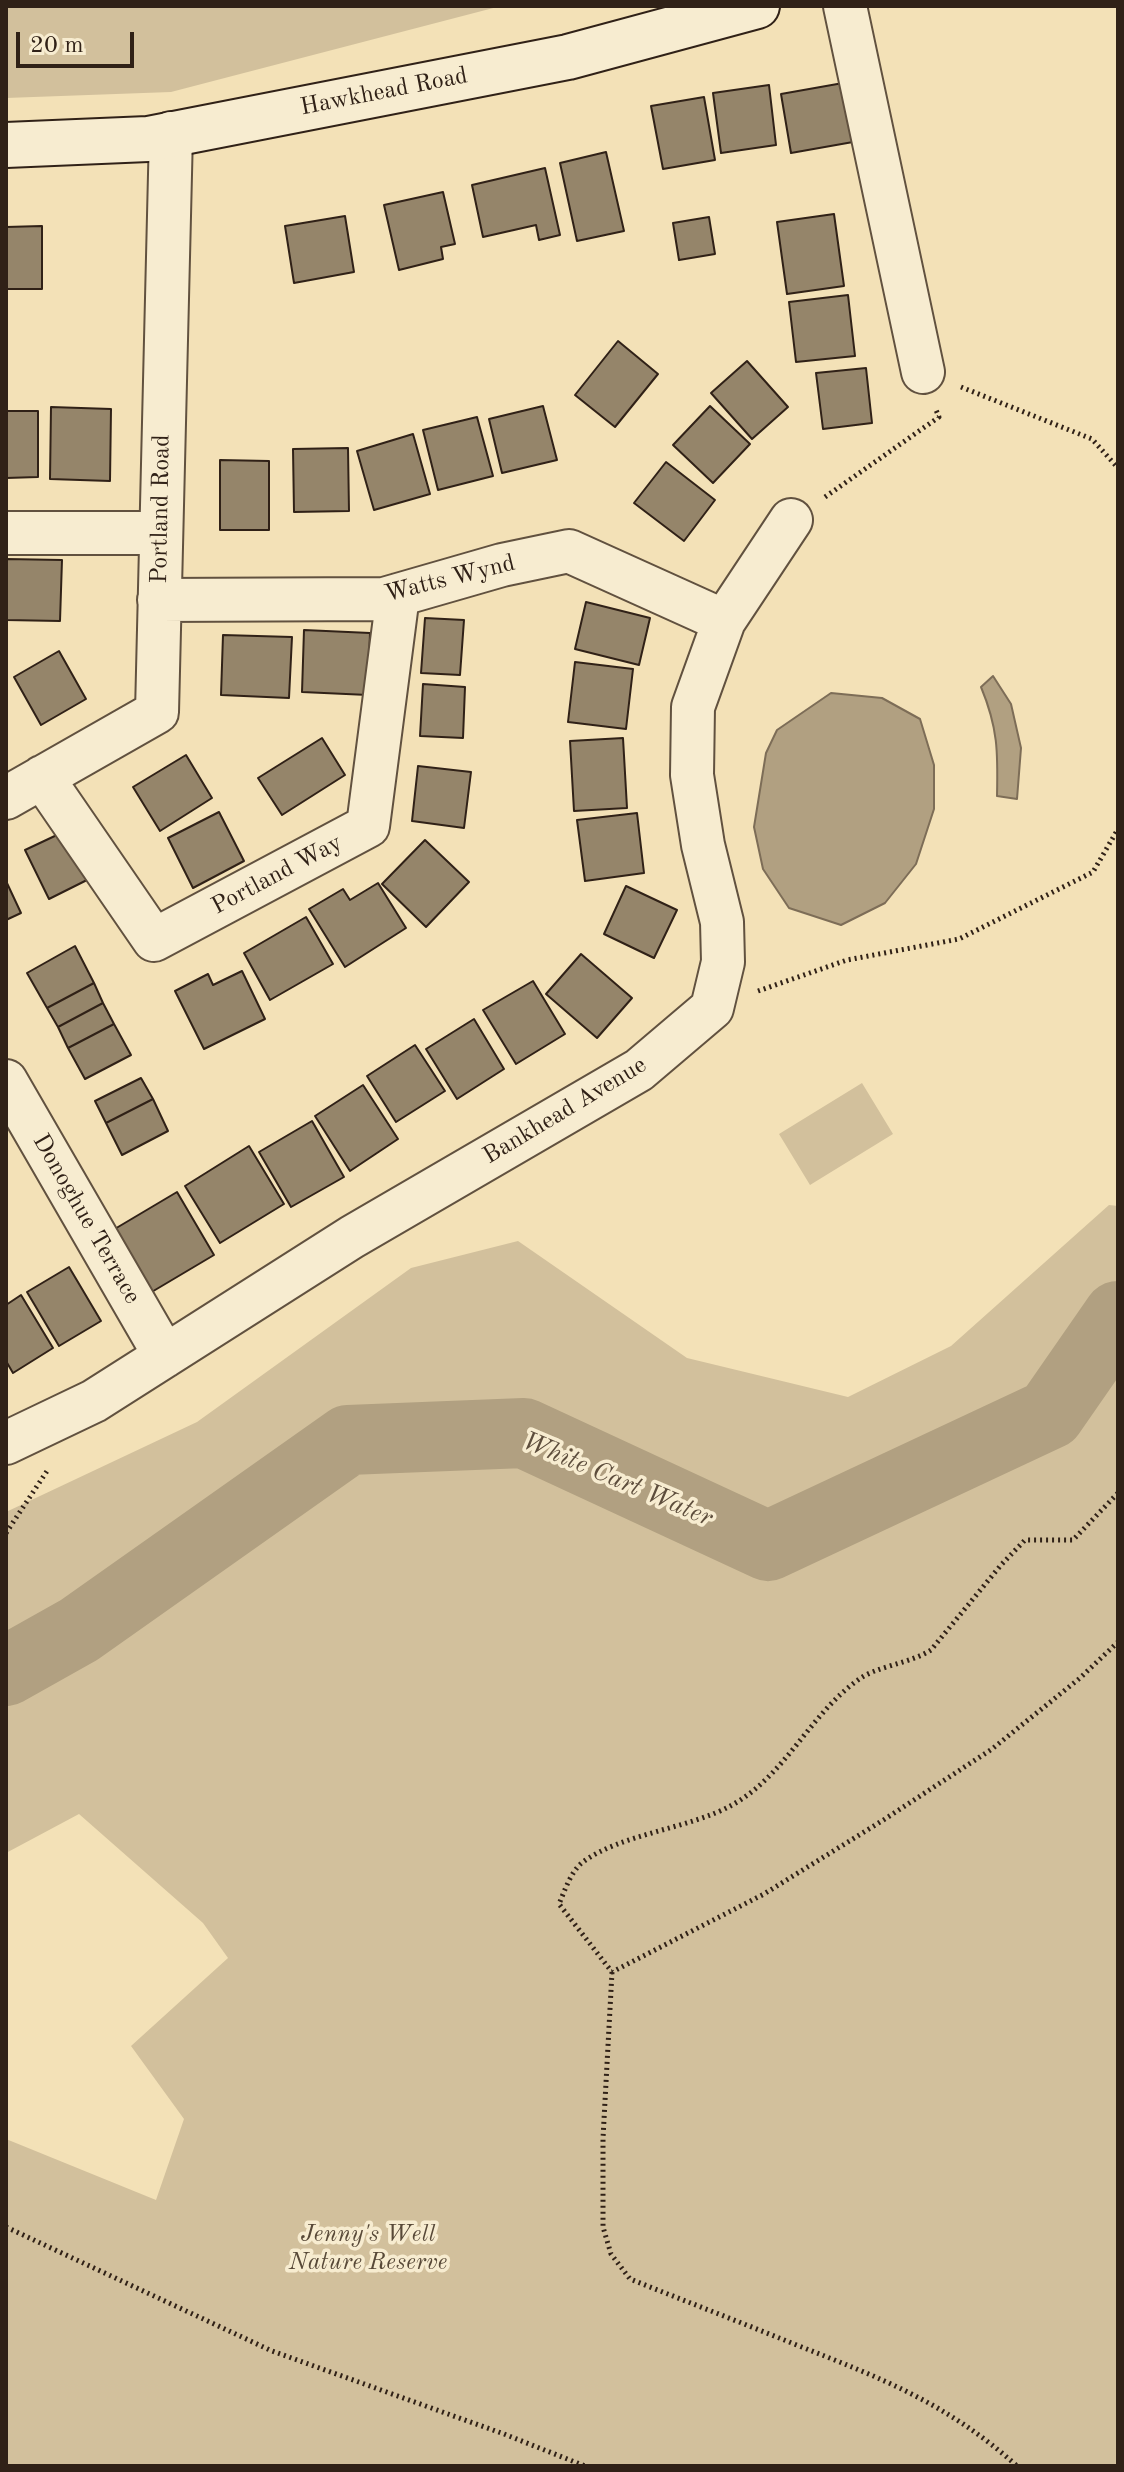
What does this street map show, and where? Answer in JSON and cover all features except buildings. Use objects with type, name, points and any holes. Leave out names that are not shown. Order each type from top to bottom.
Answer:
[{"type":"street","name":"Hawkhead Road","points":[[6,145],[148,139],[568,57],[757,6]]},
{"type":"street","points":[[845,6],[923,372]]},
{"type":"street","name":"Portland Road","points":[[6,798],[157,712],[171,133]]},
{"type":"street","points":[[712,1008],[723,962],[722,922],[703,845],[692,775],[693,707],[724,621],[791,520]]},
{"type":"street","points":[[6,533],[161,533]]},
{"type":"street","name":"Watts Wynd","points":[[159,600],[384,599],[502,565],[569,551],[724,621]]},
{"type":"street","name":"Portland Way","points":[[42,777],[154,940],[368,826],[398,595]]},
{"type":"street","name":"Bankhead Avenue","points":[[6,1443],[94,1401],[352,1237],[639,1070],[712,1008]]},
{"type":"street","name":"Donoghue Terrace","points":[[6,1081],[165,1356]]},
{"type":"path","points":[[923,372],[1092,439],[1118,468]]},
{"type":"path","points":[[791,520],[939,417],[923,372]]},
{"type":"path","points":[[712,1008],[847,960],[959,939],[1093,872],[1118,829]]},
{"type":"path","points":[[1017,2466],[938,2406],[890,2382],[630,2279],[611,2254],[603,2227],[603,2138],[612,1972],[559,1904],[568,1882],[583,1862],[612,1847],[732,1805],[774,1771],[803,1735],[860,1678],[916,1659],[931,1650],[1025,1540],[1073,1540],[1118,1493]]},
{"type":"path","points":[[612,1972],[764,1894],[885,1819],[992,1749],[1080,1678],[1118,1642]]},
{"type":"path","points":[[6,2227],[272,2351],[585,2466]]},
{"type":"green space","points":[[6,6],[501,6],[171,92],[6,98]]},
{"type":"green space","points":[[862,1083],[893,1134],[810,1185],[779,1134]]},
{"type":"green space","name":"Jenny's Well Nature Reserve","points":[[1109,1205],[1118,1206],[1118,2466],[6,2466],[6,2139],[156,2200],[184,2119],[131,2046],[228,1958],[203,1923],[79,1814],[6,1853],[6,1512],[197,1422],[411,1268],[518,1241],[687,1358],[848,1397],[951,1346]]},
{"type":"shaded area","points":[[993,676],[1011,704],[1021,748],[1017,799],[997,796],[996,740],[981,687]]},
{"type":"shaded area","points":[[831,693],[882,698],[920,719],[934,765],[934,809],[916,864],[885,903],[841,925],[789,908],[763,869],[754,827],[766,753],[777,730]]},
{"type":"waterway","name":"White Cart Water","points":[[6,1671],[79,1630],[348,1440],[524,1433],[768,1546],[1050,1414],[1118,1316]]}]
